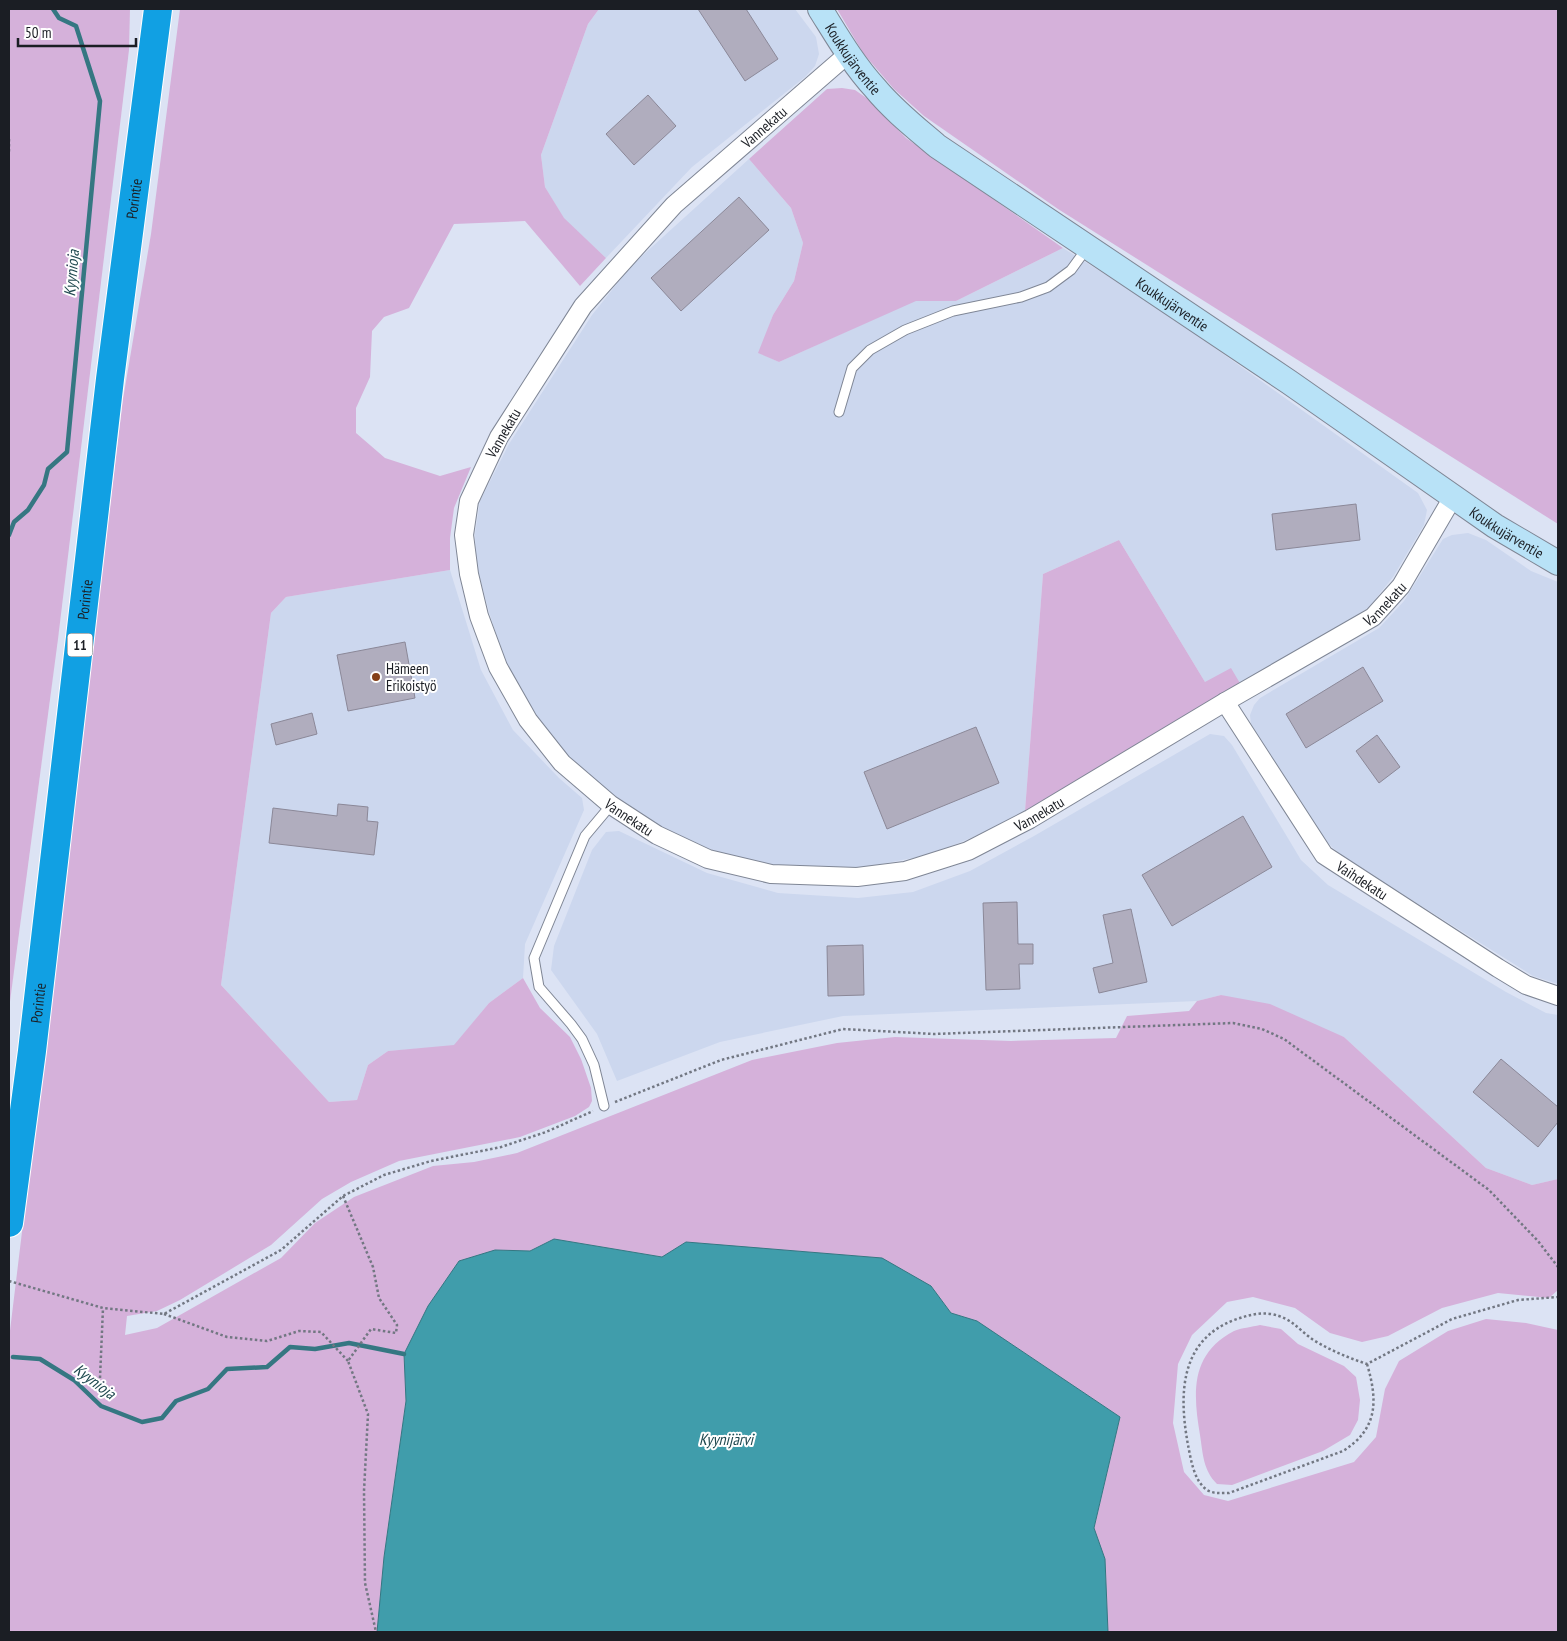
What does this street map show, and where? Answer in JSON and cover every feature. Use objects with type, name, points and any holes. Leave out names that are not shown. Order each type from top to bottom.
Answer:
[{"type":"highway","points":[[140,9],[150,68]]},
{"type":"highway","name":"Porintie","points":[[9,1222],[32,1051],[110,379],[158,9]]},
{"type":"street","name":"Koukkujärventie","points":[[820,9],[848,54],[875,88],[900,115],[938,146],[1087,248],[1290,382],[1495,526],[1558,563]]},
{"type":"street","name":"Vannekatu","points":[[848,54],[674,205],[583,306],[499,437],[468,501],[464,535],[469,574],[480,616],[498,667],[528,720],[562,763],[611,805],[656,835],[708,859],[770,874],[857,877],[905,872],[968,851],[1022,823],[1225,702],[1373,617],[1401,586],[1453,497]]},
{"type":"street","name":"Vaihdekatu","points":[[1225,702],[1324,856],[1526,985],[1558,996]]},
{"type":"lane","points":[[839,412],[852,368],[870,350],[905,330],[953,311],[1021,297],[1048,287],[1071,270],[1087,248]]},
{"type":"lane","points":[[604,1106],[594,1064],[582,1039],[539,988],[534,958],[585,836],[611,805]]},
{"type":"path","points":[[9,139],[9,153]]},
{"type":"path","points":[[164,1314],[281,1250],[343,1196],[384,1174],[431,1161],[501,1148],[546,1132],[604,1106],[721,1060],[842,1029],[934,1034],[1233,1024],[1262,1029],[1284,1039],[1489,1190],[1538,1241],[1558,1267]]},
{"type":"path","points":[[343,1196],[373,1267],[379,1298],[397,1325],[396,1333],[371,1329],[348,1361]]},
{"type":"path","points":[[9,1281],[103,1308],[164,1314],[227,1337],[267,1341],[299,1331],[321,1332],[348,1361],[368,1414],[364,1491],[366,1583],[376,1632]]},
{"type":"path","points":[[1367,1364],[1373,1384],[1374,1408],[1368,1429],[1358,1441],[1343,1451],[1229,1493],[1216,1494],[1200,1483],[1191,1460],[1183,1416],[1185,1381],[1190,1362],[1202,1339],[1223,1324],[1249,1314],[1270,1314],[1291,1320],[1313,1339],[1336,1353],[1367,1364],[1452,1319],[1518,1300],[1558,1297]]},
{"type":"path","points":[[100,1378],[103,1308]]},
{"type":"shaded area","points":[[9,9],[130,9],[129,50],[58,639],[9,1009]]},
{"type":"shaded area","points":[[180,9],[599,9],[588,24],[541,155],[545,187],[564,218],[606,258],[580,286],[525,221],[454,224],[409,308],[384,317],[372,331],[370,377],[356,408],[356,433],[385,458],[440,476],[471,467],[454,508],[450,538],[450,570],[286,597],[271,613],[221,985],[329,1102],[357,1100],[368,1065],[388,1051],[454,1045],[489,1003],[523,978],[540,1008],[570,1037],[581,1059],[591,1088],[592,1101],[589,1107],[575,1116],[520,1137],[399,1161],[351,1182],[322,1199],[271,1245],[180,1300],[157,1311],[127,1316],[125,1335],[157,1328],[281,1258],[315,1223],[354,1197],[433,1166],[474,1162],[517,1153],[752,1060],[837,1043],[895,1037],[1011,1041],[1116,1038],[1127,1016],[1189,1011],[1197,1001],[1221,995],[1270,1004],[1344,1037],[1486,1168],[1532,1185],[1558,1179],[1558,1290],[1549,1298],[1498,1293],[1442,1308],[1388,1336],[1362,1342],[1330,1333],[1295,1308],[1253,1297],[1227,1302],[1192,1335],[1178,1364],[1173,1423],[1184,1472],[1204,1495],[1228,1501],[1354,1462],[1376,1437],[1385,1389],[1399,1361],[1448,1331],[1486,1319],[1526,1323],[1558,1330],[1558,1632],[1108,1632],[1105,1559],[1094,1529],[1120,1417],[977,1321],[951,1313],[931,1286],[750,1248],[686,1242],[663,1257],[554,1239],[530,1251],[495,1250],[404,1354],[406,1401],[384,1557],[377,1632],[9,1632],[9,1339],[123,399],[151,234]]},
{"type":"shaded area","points":[[599,9],[795,9],[816,37],[819,54],[815,66],[805,77],[692,167],[606,258],[564,219],[545,187],[541,155],[588,24]]},
{"type":"shaded area","points":[[837,9],[1558,9],[1558,524],[1058,209],[924,116],[894,89],[863,53]]},
{"type":"shaded area","points":[[842,88],[855,90],[868,99],[906,138],[1063,248],[956,301],[916,301],[779,362],[758,353],[773,315],[794,281],[803,243],[791,208],[749,159],[827,89]]},
{"type":"shaded area","points":[[749,159],[791,208],[803,243],[794,281],[773,315],[759,353],[779,362],[916,300],[956,301],[1063,248],[1159,308],[1418,493],[1427,510],[1424,525],[1393,577],[1369,607],[1336,629],[1241,685],[1205,682],[1119,540],[1043,574],[1025,811],[1003,824],[959,843],[923,856],[871,866],[817,870],[770,867],[709,849],[660,826],[614,795],[572,760],[533,712],[505,662],[476,563],[475,534],[480,501],[509,444],[592,315],[632,265]]},
{"type":"shaded area","points":[[1468,533],[1486,540],[1531,571],[1558,582],[1558,984],[1533,976],[1343,857],[1318,834],[1251,724],[1250,715],[1254,705],[1260,698],[1379,628],[1404,601],[1443,539],[1452,535]]},
{"type":"shaded area","points":[[1119,540],[1205,682],[1231,668],[1241,685],[1025,811],[1043,574]]},
{"type":"shaded area","points":[[450,570],[481,670],[513,730],[559,778],[582,798],[584,810],[525,944],[523,978],[489,1003],[454,1046],[388,1051],[368,1065],[357,1100],[329,1102],[221,985],[271,613],[286,597]]},
{"type":"shaded area","points":[[1210,734],[1224,736],[1232,745],[1301,860],[1328,885],[1506,992],[1546,1013],[1558,1015],[1558,1179],[1532,1185],[1486,1168],[1344,1037],[1221,995],[1197,1001],[843,1016],[720,1042],[617,1081],[597,1034],[551,970],[554,946],[592,850],[606,832],[619,831],[707,873],[778,893],[858,898],[913,892],[970,871]]},
{"type":"shaded area","points":[[1260,1325],[1281,1329],[1298,1344],[1344,1366],[1356,1377],[1360,1400],[1358,1420],[1350,1435],[1323,1451],[1232,1485],[1217,1484],[1206,1467],[1203,1455],[1196,1404],[1198,1376],[1202,1363],[1209,1351],[1220,1340],[1234,1331]]},
{"type":"water","name":"Kyynijärvi","points":[[554,1239],[662,1257],[686,1242],[882,1258],[931,1286],[951,1313],[977,1321],[1120,1417],[1094,1528],[1105,1559],[1108,1632],[377,1632],[384,1557],[406,1401],[404,1354],[428,1306],[459,1261],[495,1250],[530,1251]]},
{"type":"building","points":[[698,9],[746,9],[778,59],[745,81]]},
{"type":"building","points":[[648,95],[676,126],[634,165],[606,134]]},
{"type":"building","points":[[739,197],[769,230],[681,311],[651,278]]},
{"type":"building","points":[[1356,504],[1360,540],[1276,550],[1272,514]]},
{"type":"building","name":"Hämeen Erikoistyö","points":[[405,642],[415,698],[348,711],[337,655]]},
{"type":"building","points":[[1363,667],[1383,701],[1306,748],[1286,714]]},
{"type":"building","points":[[312,713],[317,734],[276,745],[271,724]]},
{"type":"building","points":[[976,727],[999,783],[887,829],[864,772]]},
{"type":"building","points":[[1377,735],[1400,767],[1379,783],[1356,751]]},
{"type":"building","points":[[338,804],[368,807],[367,821],[378,822],[374,855],[269,843],[273,808],[337,816]]},
{"type":"building","points":[[1243,816],[1272,867],[1172,926],[1142,875]]},
{"type":"building","points":[[1017,902],[1018,944],[1033,944],[1033,964],[1019,964],[1020,989],[986,990],[983,903]]},
{"type":"building","points":[[1131,909],[1147,982],[1099,993],[1093,968],[1113,963],[1103,915]]},
{"type":"building","points":[[863,945],[864,995],[828,996],[827,946]]},
{"type":"building","points":[[1501,1059],[1558,1107],[1558,1122],[1538,1147],[1473,1092]]},
{"type":"waterway","name":"Kyynioja","points":[[9,535],[14,522],[28,510],[44,485],[48,469],[67,452],[100,101],[76,26],[59,18],[53,9]]},
{"type":"waterway","name":"Kyynioja","points":[[13,1357],[40,1359],[74,1380],[101,1406],[142,1422],[162,1418],[176,1401],[208,1389],[227,1369],[267,1367],[290,1347],[315,1349],[349,1343],[404,1354]]},
{"type":"place","name":"Hämeen Erikoistyö","points":[[376,677]]}]
